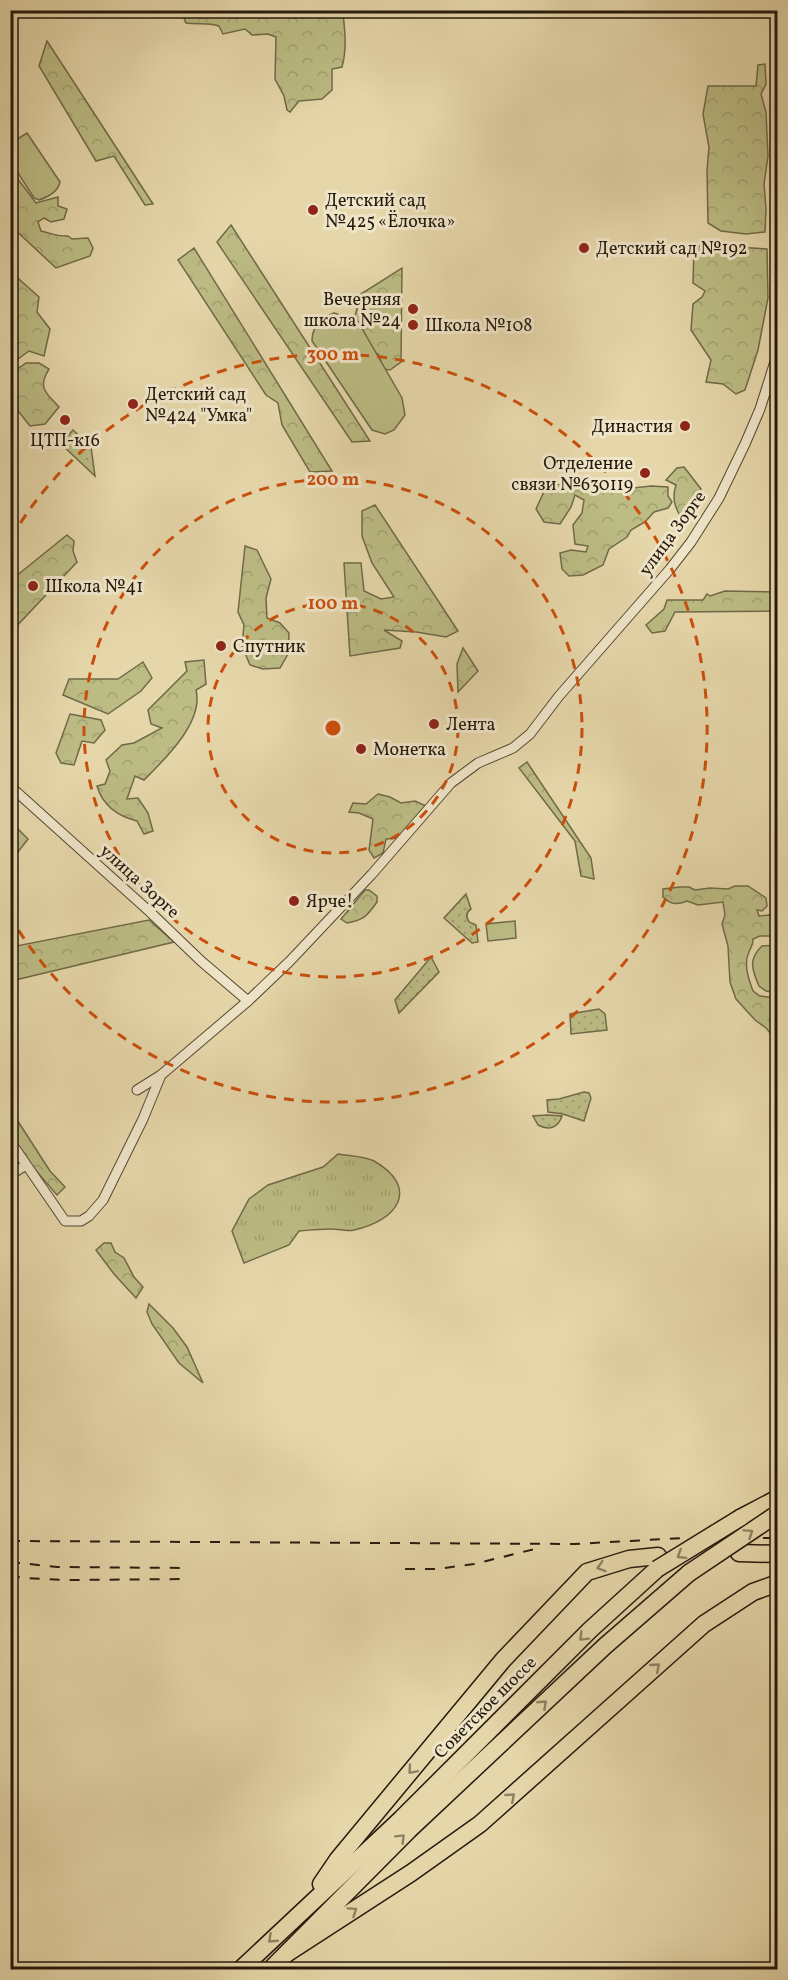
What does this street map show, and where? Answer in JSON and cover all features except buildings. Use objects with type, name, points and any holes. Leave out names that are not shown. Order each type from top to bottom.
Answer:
[{"type":"highway","name":"Советское шоссе","points":[[240,1970],[401,1819],[658,1563],[777,1498]]},
{"type":"highway","name":"Советское шоссе","points":[[270,1970],[418,1822],[605,1646],[689,1573],[776,1516]]},
{"type":"highway","points":[[739,1553],[777,1554]]},
{"type":"highway","points":[[304,1909],[338,1860],[503,1660],[587,1572],[629,1559],[658,1563]]},
{"type":"highway","points":[[286,1954],[411,1873],[480,1824],[704,1624],[753,1592],[777,1582]]},
{"type":"street","name":"улица Зорге","points":[[137,1090],[161,1075],[248,1001],[290,961],[366,880],[451,783],[478,763],[513,747],[530,734],[558,696],[670,569],[697,533],[724,488],[760,409],[777,352]]},
{"type":"street","name":"улица Зорге","points":[[10,786],[248,1001]]},
{"type":"street","points":[[10,1141],[65,1221],[81,1221],[89,1216],[103,1200],[143,1119],[161,1075]]},
{"type":"street","points":[[10,1175],[26,1166]]},
{"type":"green space","points":[[181,11],[292,11],[303,18],[313,11],[343,13],[345,47],[342,67],[332,69],[332,90],[322,99],[299,101],[290,112],[287,110],[284,96],[275,79],[276,37],[268,34],[252,35],[245,29],[223,34],[219,26],[186,23]]},
{"type":"green space","points":[[47,41],[153,204],[145,205],[114,156],[96,161],[39,66]]},
{"type":"green space","points":[[765,64],[766,84],[761,94],[766,112],[768,156],[764,184],[765,232],[746,234],[721,231],[708,223],[709,147],[703,114],[708,86],[756,86],[758,65]]},
{"type":"green space","points":[[27,133],[60,182],[52,193],[39,200],[34,198],[11,162],[11,143]]},
{"type":"green space","points":[[11,170],[36,203],[58,197],[58,206],[67,209],[64,219],[51,222],[44,218],[38,222],[41,231],[68,236],[72,239],[88,238],[93,248],[90,256],[56,268],[11,226]]},
{"type":"green space","points":[[231,225],[370,441],[352,442],[217,242]]},
{"type":"green space","points":[[704,245],[767,249],[768,298],[758,350],[745,390],[736,394],[723,384],[706,382],[711,360],[691,330],[693,304],[702,297],[705,291],[693,283],[694,247]]},
{"type":"green space","points":[[194,248],[332,471],[310,472],[282,425],[278,403],[266,395],[178,260]]},
{"type":"green space","points":[[402,268],[401,362],[390,370],[384,369],[378,354],[370,352],[355,316],[361,294]]},
{"type":"green space","points":[[11,272],[39,297],[37,312],[50,329],[44,356],[29,351],[11,364],[11,325],[14,324],[15,311],[11,310]]},
{"type":"green space","points":[[334,313],[357,320],[402,398],[405,415],[394,430],[385,434],[372,430],[312,341],[318,323]]},
{"type":"green space","points":[[26,363],[39,363],[49,369],[43,386],[59,407],[45,424],[30,426],[11,402],[11,386],[16,370]]},
{"type":"green space","points":[[73,430],[91,447],[95,476],[61,444]]},
{"type":"green space","points":[[684,467],[701,489],[698,500],[684,522],[675,505],[676,485],[666,480],[677,468]]},
{"type":"green space","points":[[596,483],[615,490],[651,486],[668,487],[668,496],[672,502],[668,508],[654,512],[645,522],[631,530],[627,537],[609,549],[603,565],[583,575],[569,576],[562,569],[560,553],[571,550],[586,552],[588,546],[575,544],[573,525],[582,513],[584,500],[575,495],[571,507],[560,524],[544,522],[536,509],[547,485]]},
{"type":"green space","points":[[375,505],[458,631],[446,637],[384,630],[402,641],[400,648],[350,656],[344,563],[361,563],[364,591],[381,599],[394,597],[372,563],[362,536],[362,511]]},
{"type":"green space","points":[[67,535],[74,541],[73,551],[77,562],[11,632],[11,576],[15,577]]},
{"type":"green space","points":[[245,546],[257,550],[271,579],[266,598],[267,618],[280,623],[289,633],[288,654],[280,668],[263,669],[250,665],[242,646],[244,625],[238,612]]},
{"type":"green space","points":[[725,591],[777,592],[777,611],[675,612],[665,631],[652,633],[646,625],[664,609],[667,600],[703,600],[707,594],[710,596]]},
{"type":"green space","points":[[463,648],[478,671],[458,692],[457,664]]},
{"type":"green space","points":[[204,660],[206,684],[196,690],[197,702],[189,727],[172,751],[144,780],[135,776],[127,799],[138,798],[148,813],[153,831],[144,834],[137,821],[117,813],[107,805],[97,786],[105,784],[110,771],[106,760],[122,745],[134,743],[162,728],[151,724],[148,710],[187,671],[185,662]]},
{"type":"green space","points":[[143,662],[152,678],[141,691],[108,714],[63,695],[69,679],[118,679]]},
{"type":"green space","points":[[70,714],[101,720],[105,730],[94,743],[82,741],[74,765],[61,763],[56,753]]},
{"type":"green space","points":[[527,762],[591,858],[594,879],[581,876],[575,841],[519,768]]},
{"type":"green space","points":[[378,794],[401,803],[415,801],[426,806],[398,838],[386,839],[383,853],[374,858],[369,850],[373,819],[359,813],[349,812],[353,803],[366,804]]},
{"type":"green space","points":[[11,822],[28,839],[14,857],[11,884]]},
{"type":"green space","points":[[735,886],[748,886],[766,898],[767,906],[762,911],[757,910],[759,916],[777,916],[777,936],[760,936],[753,939],[747,957],[747,972],[753,991],[760,996],[777,998],[777,1041],[736,999],[730,982],[728,946],[722,924],[725,915],[723,902],[698,905],[687,901],[674,903],[663,897],[663,889],[689,887],[695,890],[728,889]]},
{"type":"green space","points":[[365,890],[377,896],[377,902],[370,911],[365,917],[353,922],[347,923],[341,919]]},
{"type":"green space","points":[[466,894],[471,909],[467,913],[467,918],[469,922],[476,925],[478,942],[472,943],[444,918]]},
{"type":"green space","points":[[149,920],[174,942],[11,981],[11,947]]},
{"type":"green space","points":[[515,921],[516,938],[488,941],[486,924]]},
{"type":"green space","points":[[777,945],[778,993],[766,991],[759,986],[753,965],[755,955],[762,946]]},
{"type":"green space","points":[[431,957],[439,972],[399,1013],[395,1000]]},
{"type":"green space","points":[[599,1009],[605,1014],[607,1030],[571,1034],[570,1014]]},
{"type":"green space","points":[[584,1092],[589,1093],[591,1098],[584,1121],[548,1112],[547,1100]]},
{"type":"green space","points":[[10,1109],[50,1171],[65,1187],[57,1195],[11,1142]]},
{"type":"green space","points":[[533,1116],[562,1116],[556,1126],[549,1128],[538,1125]]},
{"type":"green space","points":[[338,1154],[370,1159],[388,1171],[397,1182],[400,1192],[398,1202],[392,1211],[369,1226],[354,1230],[299,1231],[289,1245],[244,1263],[232,1231],[249,1199],[268,1185],[323,1167]]},
{"type":"green space","points":[[104,1243],[111,1243],[115,1252],[124,1258],[134,1277],[143,1287],[136,1298],[96,1250]]},
{"type":"green space","points":[[149,1304],[173,1328],[187,1347],[203,1383],[179,1363],[152,1324],[147,1312]]},
{"type":"railway","points":[[10,1541],[575,1544],[683,1538]]},
{"type":"railway","points":[[763,1538],[778,1538]]},
{"type":"railway","points":[[405,1569],[437,1569],[474,1564],[539,1548]]},
{"type":"railway","points":[[10,1562],[57,1567],[188,1568]]},
{"type":"railway","points":[[10,1575],[23,1578],[66,1580],[188,1579]]},
{"type":"place","name":"Детский сад №425 «Ёлочка»","points":[[313,210]]},
{"type":"place","name":"Детский сад №192","points":[[584,248]]},
{"type":"place","name":"Вечерняя школа №24","points":[[413,309]]},
{"type":"place","name":"Школа №108","points":[[413,325]]},
{"type":"place","name":"Детский сад №424 \"Умка\"","points":[[133,404]]},
{"type":"place","name":"ЦТП-к16","points":[[65,420]]},
{"type":"place","name":"Династия","points":[[685,426]]},
{"type":"place","name":"Отделение связи №630119","points":[[645,473]]},
{"type":"place","name":"Школа №41","points":[[33,586]]},
{"type":"place","name":"Спутник","points":[[221,646]]},
{"type":"place","name":"Лента","points":[[434,724]]},
{"type":"place","name":"Монетка","points":[[361,749]]},
{"type":"place","name":"Ярче!","points":[[294,901]]}]
